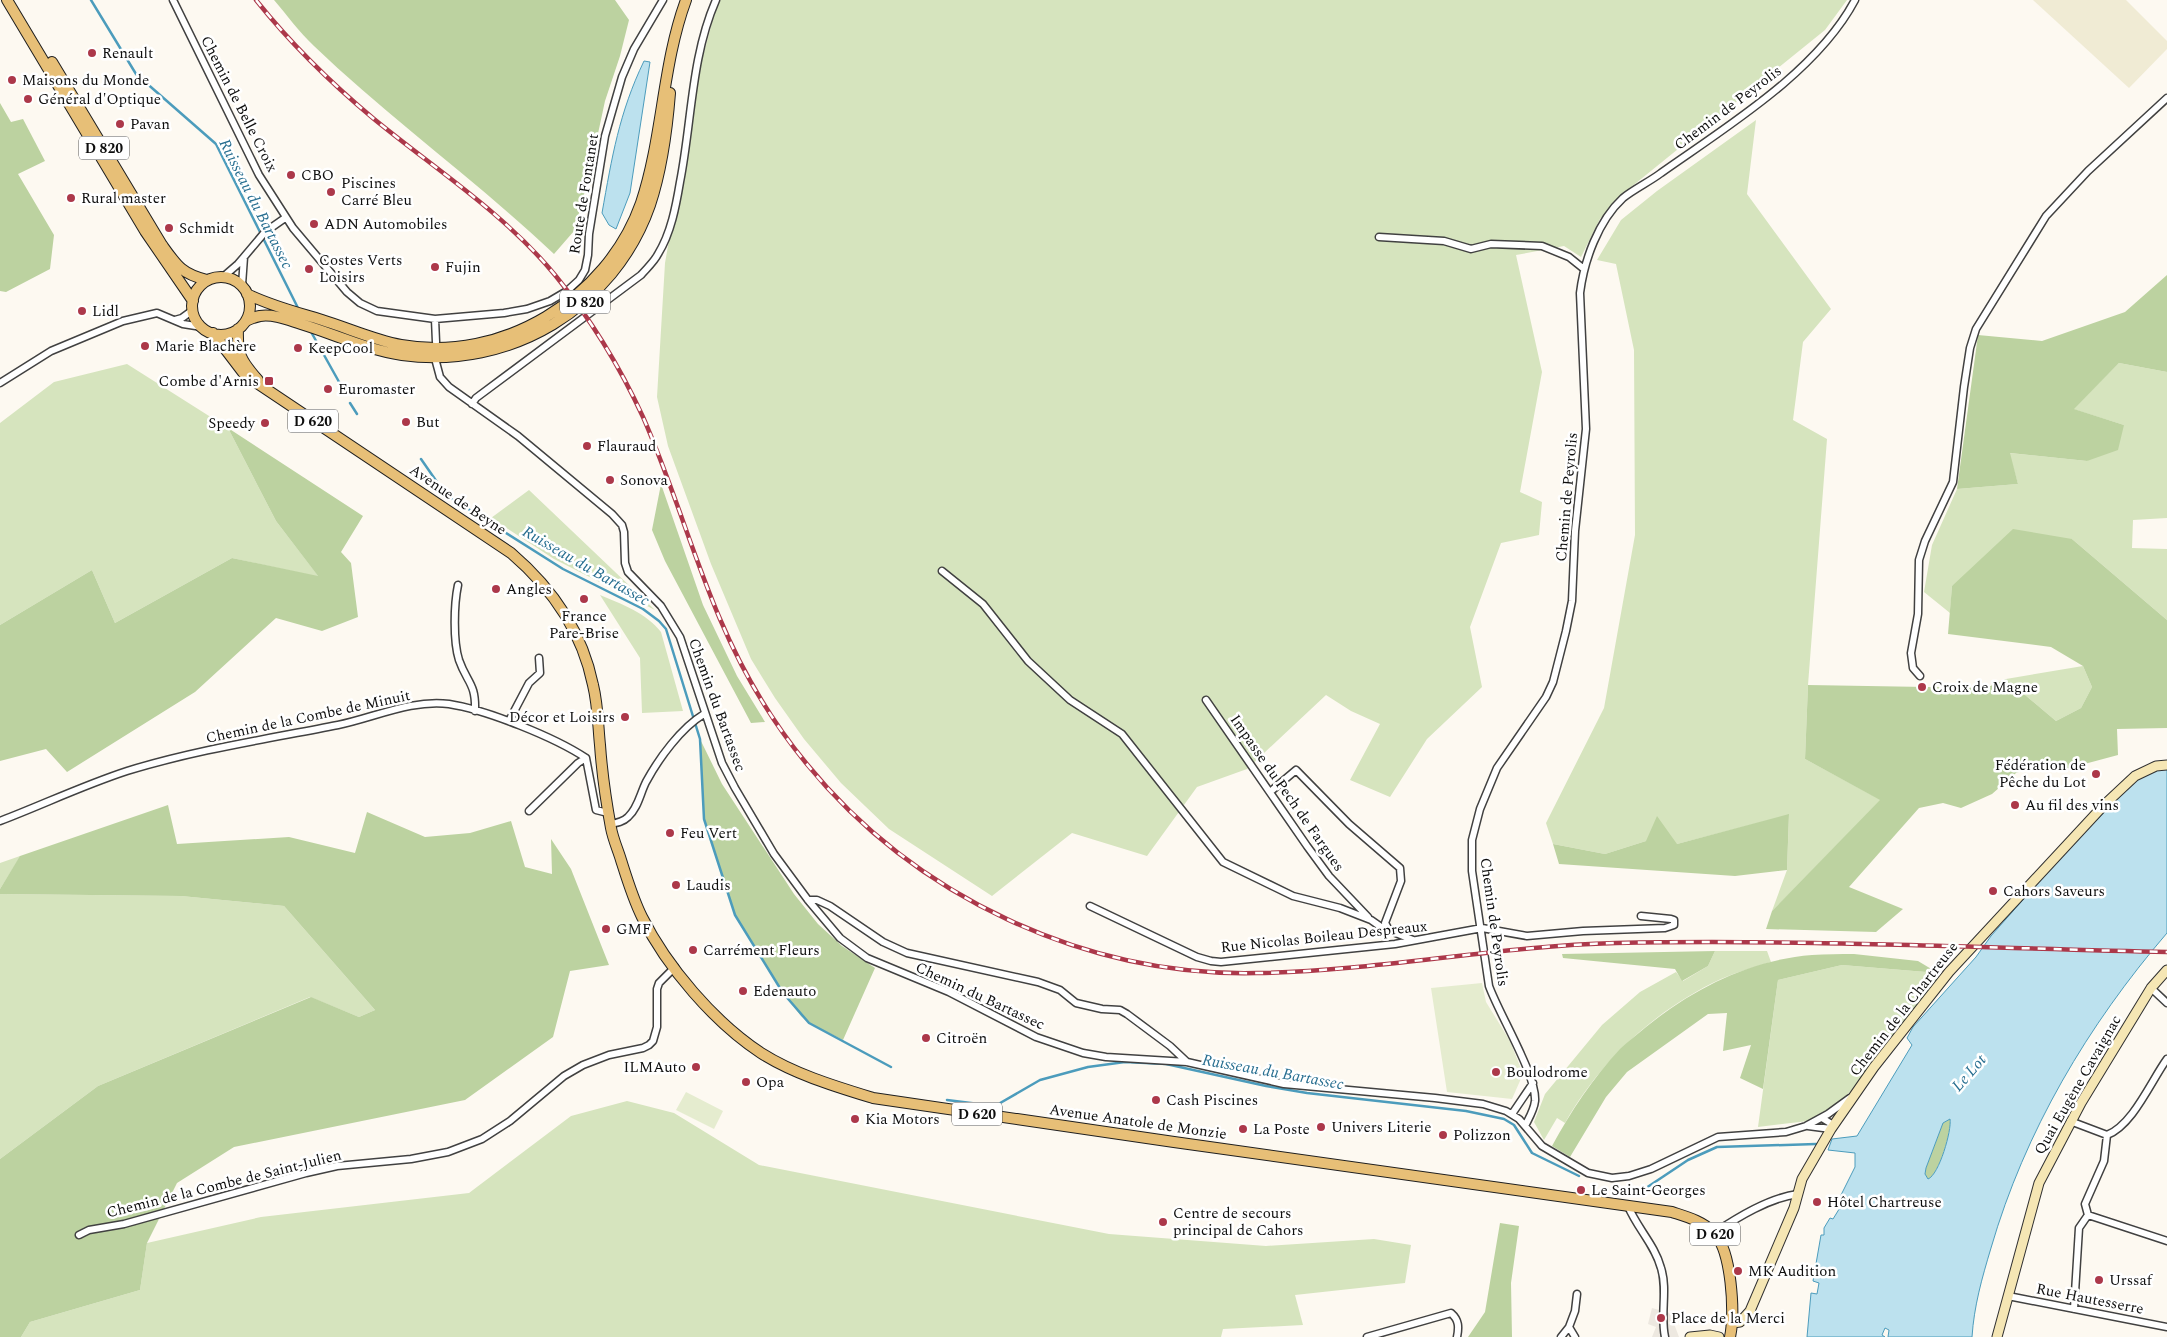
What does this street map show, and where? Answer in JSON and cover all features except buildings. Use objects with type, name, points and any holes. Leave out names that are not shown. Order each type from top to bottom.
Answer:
[{"type":"main road","name":"D 820","points":[[7,0],[145,231],[193,306]]},
{"type":"main road","name":"D 820","points":[[14,0],[177,267],[190,276],[207,280]]},
{"type":"main road","name":"D 820","points":[[244,289],[284,314],[402,345],[428,347],[458,346],[493,340],[525,329],[551,315],[571,301],[592,282],[614,256],[628,232],[640,204],[652,161],[674,48],[686,0]]},
{"type":"main road","points":[[224,277],[236,281],[244,289],[249,312],[242,325],[230,333],[213,333],[202,327],[193,306],[200,286],[207,280],[224,277]]},
{"type":"main road","name":"D 820","points":[[242,325],[259,316],[284,314]]},
{"type":"main road","name":"Avenue de Beyne","points":[[242,325],[237,348],[244,361],[265,388]]},
{"type":"main road","name":"Avenue de Beyne","points":[[213,333],[245,375],[511,553],[558,602],[583,652],[594,685],[610,824]]},
{"type":"main road","name":"Avenue Anatole de Monzie","points":[[610,824],[628,881],[642,915],[675,967],[712,1012],[730,1030],[760,1052],[780,1064],[836,1087],[873,1098],[1672,1212],[1703,1224],[1714,1233]]},
{"type":"main road","name":"D 620","points":[[1714,1233],[1725,1256],[1733,1323],[1730,1337]]},
{"type":"street","name":"Chemin de Belle Croix","points":[[173,0],[259,174],[285,218],[347,292],[360,303],[377,311],[435,319]]},
{"type":"street","name":"Route de Fontanet","points":[[435,319],[504,314],[527,309],[550,301],[567,291],[579,280],[585,270],[588,255],[589,234],[605,136],[622,77],[634,49],[663,0]]},
{"type":"street","points":[[472,404],[476,398],[641,275],[658,255],[667,237],[677,198],[687,146],[698,59],[705,25],[716,0]]},
{"type":"street","name":"Chemin de Peyrolis","points":[[1524,1126],[1532,1113],[1535,1100],[1534,1083],[1494,1001],[1489,986],[1482,928],[1472,871],[1474,828],[1480,808],[1500,762],[1546,697],[1553,682],[1572,601],[1575,531],[1586,429],[1580,293],[1584,269],[1605,221],[1623,198],[1754,106],[1798,71],[1833,33],[1855,0]]},
{"type":"street","points":[[1920,676],[1913,668],[1911,653],[1918,614],[1919,560],[1924,541],[1953,482],[1964,387],[1970,348],[1976,330],[2046,216],[2088,170],[2167,98]]},
{"type":"street","points":[[224,277],[265,232],[285,218]]},
{"type":"street","points":[[1379,237],[1444,241],[1472,249],[1491,244],[1542,246],[1569,257],[1584,269]]},
{"type":"street","points":[[244,289],[245,256]]},
{"type":"street","points":[[175,320],[182,318],[193,306]]},
{"type":"street","points":[[0,383],[51,351],[123,321],[157,313],[202,327]]},
{"type":"street","points":[[435,319],[436,342]]},
{"type":"street","name":"Chemin du Bartassec","points":[[436,362],[440,377],[449,387],[518,436],[612,514],[622,525],[625,564],[628,572],[661,606],[680,637],[702,716],[735,788],[774,854],[808,900],[840,938],[867,958],[949,992],[1036,1037],[1083,1053],[1106,1057],[1187,1062],[1284,1084],[1356,1089],[1482,1104],[1512,1114],[1548,1150],[1588,1172],[1612,1178],[1629,1176],[1651,1169],[1718,1137],[1786,1132],[1806,1126],[1822,1118],[1855,1095]]},
{"type":"street","points":[[942,571],[983,604],[1028,660],[1070,700],[1122,734],[1222,862],[1293,896],[1340,908],[1371,920],[1390,931],[1414,941]]},
{"type":"street","points":[[458,585],[454,606],[459,658],[472,683],[475,696],[474,711]]},
{"type":"street","points":[[509,721],[529,683],[540,673],[539,658]]},
{"type":"street","name":"Impasse du Pech de Fargues","points":[[1206,700],[1329,876],[1371,920]]},
{"type":"street","name":"Chemin de la Combe de Minuit","points":[[0,821],[126,772],[165,761],[294,732],[339,725],[412,706],[448,704],[509,721],[586,758]]},
{"type":"street","points":[[610,824],[622,822],[629,817],[646,782],[667,751],[691,723],[702,716]]},
{"type":"street","points":[[529,811],[578,763],[586,758],[596,810],[608,813]]},
{"type":"street","name":"Chemin de la Chartreuse","points":[[1733,1323],[1740,1322],[1750,1311],[1794,1208],[1802,1179],[1819,1148],[1855,1095],[1949,972],[2051,860],[2125,784],[2135,776],[2156,766],[2167,765]]},
{"type":"street","points":[[1270,792],[1296,770],[1349,824],[1400,868],[1401,881],[1384,923],[1390,931]]},
{"type":"street","points":[[808,900],[817,900],[830,906],[883,942],[907,953],[1038,982],[1060,990],[1076,1003],[1102,1009],[1120,1010],[1170,1046],[1187,1062]]},
{"type":"street","name":"Rue Nicolas Boileau Despreaux","points":[[1090,906],[1175,947],[1211,961],[1310,954],[1396,944],[1482,928]]},
{"type":"street","points":[[1482,928],[1527,936],[1583,931],[1665,928],[1674,925],[1674,920],[1671,919],[1641,916]]},
{"type":"street","name":"Chemin de la Combe de Saint-Julien","points":[[78,1235],[89,1230],[124,1224],[306,1173],[337,1166],[411,1159],[448,1152],[482,1139],[510,1121],[542,1092],[576,1068],[609,1055],[649,1045],[653,1041],[657,1027],[658,983],[675,967]]},
{"type":"street","name":"Quai Eugène Cavaignac","points":[[1997,1337],[2039,1184],[2070,1121],[2151,988],[2167,970]]},
{"type":"street","points":[[2151,988],[2167,1003]]},
{"type":"street","points":[[2070,1121],[2107,1136],[2117,1132],[2167,1059]]},
{"type":"street","points":[[1512,1114],[1534,1083]]},
{"type":"street","points":[[1822,1118],[1830,1123],[1829,1133]]},
{"type":"street","name":"Chemin du Bartassec","points":[[1806,1126],[1829,1133]]},
{"type":"street","points":[[2088,1216],[2085,1204],[2104,1161],[2107,1136]]},
{"type":"street","points":[[1714,1233],[1730,1222],[1784,1196],[1798,1194]]},
{"type":"street","points":[[1628,1206],[1662,1268],[1665,1337]]},
{"type":"street","points":[[2088,1216],[2167,1241]]},
{"type":"street","points":[[2074,1309],[2079,1228],[2088,1216]]},
{"type":"street","points":[[1561,1337],[1569,1327],[1575,1310],[1577,1294]]},
{"type":"street","name":"Rue Hautesserre","points":[[2008,1296],[2167,1327]]},
{"type":"street","points":[[1367,1337],[1451,1312],[1457,1318],[1459,1327],[1457,1337]]},
{"type":"street","points":[[1569,1327],[1575,1337]]},
{"type":"street","points":[[1693,1337],[1710,1335],[1719,1337]]},
{"type":"shaded area","points":[[2033,0],[2126,0],[2167,41],[2167,49],[2129,88]]},
{"type":"shaded area","name":"Place de la Merci","points":[[1652,1308],[1670,1313],[1679,1337],[1652,1337],[1656,1327],[1648,1324]]},
{"type":"green space","points":[[274,0],[615,0],[629,20],[620,56],[605,101],[588,180],[574,231],[554,254],[495,201],[343,73],[309,41]]},
{"type":"green space","points":[[718,0],[1847,0],[1825,30],[1620,196],[1600,219],[1581,257],[1564,246],[1516,255],[1542,372],[1520,492],[1542,502],[1539,535],[1501,543],[1470,627],[1482,687],[1427,739],[1390,797],[1350,780],[1380,724],[1351,711],[1326,695],[1247,769],[1197,787],[1147,856],[1072,833],[992,896],[889,829],[841,783],[804,739],[775,698],[751,659],[711,564],[668,446],[657,397],[665,263],[698,75]]},
{"type":"green space","points":[[0,103],[11,122],[23,119],[45,161],[18,174],[54,235],[50,269],[6,292],[0,291]]},
{"type":"green space","points":[[1756,120],[1747,194],[1831,309],[1803,342],[1793,420],[1827,439],[1808,685],[1805,759],[1881,800],[1772,911],[1787,870],[1789,815],[1677,844],[1646,841],[1605,854],[1553,844],[1546,823],[1604,708],[1635,535],[1634,350],[1616,264],[1597,260],[1621,220],[1657,191]]},
{"type":"green space","points":[[2167,275],[2167,372],[2119,363],[2074,409],[2124,425],[2118,450],[2087,461],[2010,453],[2018,484],[1957,489],[1978,335],[2042,341],[2125,312]]},
{"type":"green space","points":[[2119,363],[2167,372],[2167,518],[2133,520],[2132,548],[2167,549],[2167,620],[2072,539],[1952,586],[1950,613],[1924,592],[1932,545],[1957,489],[2018,484],[2009,453],[2087,461],[2124,425],[2073,409]]},
{"type":"green space","points":[[127,364],[228,428],[276,521],[319,577],[232,558],[115,623],[92,570],[0,625],[0,423],[54,382]]},
{"type":"green space","points":[[228,428],[363,516],[341,552],[351,563],[358,617],[322,631],[276,618],[195,692],[67,772],[46,749],[0,761],[0,625],[92,570],[115,623],[232,558],[318,576],[276,521]]},
{"type":"green space","points":[[661,484],[703,605],[737,676],[765,722],[751,723],[665,561],[652,530]]},
{"type":"green space","points":[[529,490],[655,610],[554,559],[491,518]]},
{"type":"green space","points":[[2013,529],[2072,539],[2167,620],[2167,728],[2117,729],[2118,755],[2062,770],[2035,767],[2016,773],[1992,794],[1961,808],[1943,803],[1919,808],[1849,887],[1903,909],[1876,932],[1766,929],[1772,911],[1880,800],[1805,759],[1808,685],[1986,688],[2006,679],[2056,721],[2081,708],[2092,687],[2083,666],[2051,647],[1948,634],[1952,586]]},
{"type":"green space","points":[[600,595],[641,614],[661,632],[683,711],[642,713],[640,658]]},
{"type":"green space","points":[[2083,666],[2092,687],[2081,708],[2056,721],[2006,679]]},
{"type":"green space","points":[[700,739],[722,784],[794,894],[818,924],[842,946],[875,968],[843,1040],[809,1023],[801,1016],[783,993],[735,915],[704,819]]},
{"type":"green space","points":[[168,805],[177,844],[289,837],[355,853],[367,812],[425,837],[470,833],[511,821],[525,867],[552,874],[551,839],[571,869],[609,965],[570,971],[553,1037],[465,1100],[234,1147],[177,1183],[147,1243],[140,1290],[30,1322],[21,1337],[0,1337],[0,1159],[98,1086],[311,997],[359,1017],[375,1010],[284,906],[181,896],[0,894],[0,889],[20,856]]},
{"type":"green space","points":[[1789,814],[1787,870],[1735,876],[1559,864],[1553,844],[1605,854],[1646,841],[1657,816],[1677,844]]},
{"type":"green space","points":[[20,857],[0,889],[0,863]]},
{"type":"green space","points":[[0,894],[181,896],[284,906],[375,1010],[359,1017],[310,997],[98,1086],[0,1159]]},
{"type":"green space","points":[[1715,951],[1767,951],[1771,962],[1721,979],[1674,1005],[1652,1021],[1613,1058],[1595,1079],[1565,1123],[1557,1118],[1544,1140],[1534,1122],[1545,1094],[1602,1025],[1640,992],[1676,972],[1683,981],[1708,966]]},
{"type":"green space","points":[[1715,951],[1708,966],[1682,981],[1675,969],[1563,958],[1562,954]]},
{"type":"green space","points":[[1854,954],[1918,961],[1938,973],[1842,965],[1778,980],[1763,1089],[1740,1078],[1751,1045],[1723,1051],[1727,1013],[1708,1014],[1627,1072],[1606,1097],[1570,1157],[1552,1146],[1583,1095],[1620,1049],[1683,1000],[1724,978],[1767,963],[1812,955]]},
{"type":"green space","points":[[1842,965],[1938,973],[1935,985],[1853,1089],[1833,1108],[1808,1121],[1758,1127],[1778,980]]},
{"type":"green space","points":[[1482,983],[1486,1002],[1510,1041],[1523,1074],[1512,1099],[1447,1092],[1431,988]]},
{"type":"green space","points":[[686,1092],[723,1111],[714,1129],[676,1110]]},
{"type":"green space","points":[[627,1101],[674,1113],[759,1165],[1109,1234],[1266,1246],[1374,1239],[1411,1245],[1405,1283],[1295,1295],[1303,1325],[1223,1329],[1221,1337],[21,1337],[30,1322],[140,1290],[147,1243],[261,1217],[469,1193],[571,1116]]},
{"type":"green space","points":[[1950,1119],[1944,1151],[1932,1176],[1928,1179],[1925,1174],[1926,1168],[1943,1123]]},
{"type":"green space","points":[[1500,1223],[1519,1226],[1511,1283],[1512,1337],[1468,1337],[1485,1312]]},
{"type":"water","points":[[644,61],[650,62],[630,193],[616,229],[609,225],[602,213],[622,117]]},
{"type":"water","name":"Le Lot","points":[[2167,766],[2167,933],[2138,968],[2086,1042],[2062,1081],[2041,1121],[2005,1205],[1991,1248],[1977,1303],[1972,1337],[1888,1337],[1889,1330],[1885,1328],[1882,1335],[1885,1337],[1807,1337],[1811,1293],[1817,1294],[1819,1283],[1813,1281],[1821,1235],[1824,1235],[1824,1228],[1830,1218],[1833,1219],[1841,1206],[1837,1203],[1855,1167],[1855,1153],[1828,1150],[1832,1139],[1857,1136],[1912,1045],[1907,1038],[1913,1027],[1976,957],[1991,936],[2059,859],[2136,779],[2146,772]],"holes":[[[1950,1119],[1947,1142],[1940,1161],[1932,1176],[1928,1179],[1925,1174],[1926,1168],[1943,1123]]]},
{"type":"waterway","name":"Ruisseau du Bartassec","points":[[91,0],[136,74],[216,144],[299,310]]},
{"type":"waterway","name":"Ruisseau du Bartassec","points":[[310,330],[343,389]]},
{"type":"waterway","name":"Ruisseau du Bartassec","points":[[350,403],[357,414]]},
{"type":"waterway","name":"Ruisseau du Bartassec","points":[[421,459],[446,495],[563,569],[643,609],[666,629],[700,739],[704,819],[735,915],[783,993],[809,1023],[891,1067]]},
{"type":"waterway","name":"Ruisseau du Bartassec","points":[[947,1100],[995,1106],[1040,1080],[1088,1067],[1125,1062],[1166,1064],[1307,1093],[1466,1111],[1504,1119],[1514,1125],[1532,1153],[1579,1176]]},
{"type":"waterway","name":"Ruisseau du Bartassec","points":[[1612,1190],[1630,1193],[1643,1190],[1688,1160],[1717,1147],[1816,1144]]},
{"type":"railway","points":[[256,0],[297,47],[342,91],[374,119],[468,192],[514,232],[568,291],[614,361],[643,417],[710,594],[747,676],[780,729],[806,763],[849,810],[898,852],[951,889],[1008,919],[1067,943],[1129,961],[1193,971],[1257,973],[1347,968],[1526,949],[1616,943],[1822,943],[2167,952]]},
{"type":"place","name":"Renault","points":[[92,53]]},
{"type":"place","name":"Maisons du Monde","points":[[12,80]]},
{"type":"place","name":"Général d'Optique","points":[[28,99]]},
{"type":"place","name":"Pavan","points":[[120,124]]},
{"type":"place","name":"CBO","points":[[291,175]]},
{"type":"place","name":"Piscines Carré Bleu","points":[[331,192]]},
{"type":"place","name":"Rural master","points":[[71,198]]},
{"type":"place","name":"ADN Automobiles","points":[[314,224]]},
{"type":"place","name":"Schmidt","points":[[169,228]]},
{"type":"place","name":"Fujin","points":[[435,267]]},
{"type":"place","name":"Costes Verts Loisirs","points":[[309,269]]},
{"type":"place","name":"Lidl","points":[[82,311]]},
{"type":"place","name":"Marie Blachère","points":[[145,346]]},
{"type":"place","name":"KeepCool","points":[[298,348]]},
{"type":"place","name":"Combe d'Arnis","points":[[269,381]]},
{"type":"place","name":"Euromaster","points":[[328,389]]},
{"type":"place","name":"But","points":[[406,422]]},
{"type":"place","name":"Speedy","points":[[265,423]]},
{"type":"place","name":"Flauraud","points":[[587,446]]},
{"type":"place","name":"Sonova","points":[[610,480]]},
{"type":"place","name":"Angles","points":[[496,589]]},
{"type":"place","name":"France Pare-Brise","points":[[584,599]]},
{"type":"place","name":"Croix de Magne","points":[[1922,687]]},
{"type":"place","name":"Décor et Loisirs","points":[[625,717]]},
{"type":"place","name":"Fédération de Pêche du Lot","points":[[2096,774]]},
{"type":"place","name":"Au fil des vins","points":[[2015,805]]},
{"type":"place","name":"Feu Vert","points":[[670,833]]},
{"type":"place","name":"Laudis","points":[[676,885]]},
{"type":"place","name":"Cahors Saveurs","points":[[1993,891]]},
{"type":"place","name":"GMF","points":[[606,929]]},
{"type":"place","name":"Carrément Fleurs","points":[[693,950]]},
{"type":"place","name":"Edenauto","points":[[743,991]]},
{"type":"place","name":"Citroën","points":[[926,1038]]},
{"type":"place","name":"ILMAuto","points":[[696,1067]]},
{"type":"place","name":"Boulodrome","points":[[1496,1072]]},
{"type":"place","name":"Opa","points":[[746,1082]]},
{"type":"place","name":"Cash Piscines","points":[[1156,1100]]},
{"type":"place","name":"Kia Motors","points":[[855,1119]]},
{"type":"place","name":"Univers Literie","points":[[1321,1127]]},
{"type":"place","name":"La Poste","points":[[1243,1129]]},
{"type":"place","name":"Polizzon","points":[[1443,1135]]},
{"type":"place","name":"Le Saint-Georges","points":[[1581,1190]]},
{"type":"place","name":"Hôtel Chartreuse","points":[[1817,1202]]},
{"type":"place","name":"Centre de secours principal de Cahors","points":[[1163,1222]]},
{"type":"place","name":"MK Audition","points":[[1738,1271]]},
{"type":"place","name":"Urssaf","points":[[2099,1280]]},
{"type":"place","name":"Place de la Merci","points":[[1661,1318]]}]
